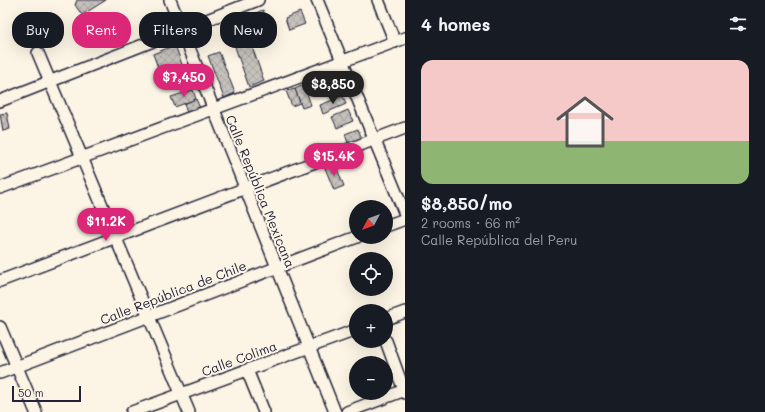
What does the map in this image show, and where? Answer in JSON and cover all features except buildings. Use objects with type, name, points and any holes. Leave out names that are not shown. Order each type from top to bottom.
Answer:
[{"type":"street","name":"Calle República Mexicana","points":[[170,0],[175,12]]},
{"type":"street","points":[[212,18],[258,0]]},
{"type":"street","points":[[317,0],[405,214]]},
{"type":"street","points":[[0,188],[400,40],[378,0]]},
{"type":"street","points":[[0,101],[139,47]]},
{"type":"street","name":"Calle República Mexicana","points":[[189,48],[335,412]]},
{"type":"street","points":[[38,53],[189,412]]},
{"type":"street","points":[[0,281],[405,128]]},
{"type":"street","points":[[393,223],[405,219]]},
{"type":"street","name":"Calle República de Chile","points":[[0,373],[349,240]]},
{"type":"street","points":[[393,316],[405,312]]},
{"type":"street","points":[[0,327],[36,412]]},
{"type":"street","name":"Calle Colima","points":[[132,412],[349,333]]},
{"type":"street","points":[[347,412],[405,391],[389,348]]},
{"type":"street","points":[[247,370],[264,412]]}]
